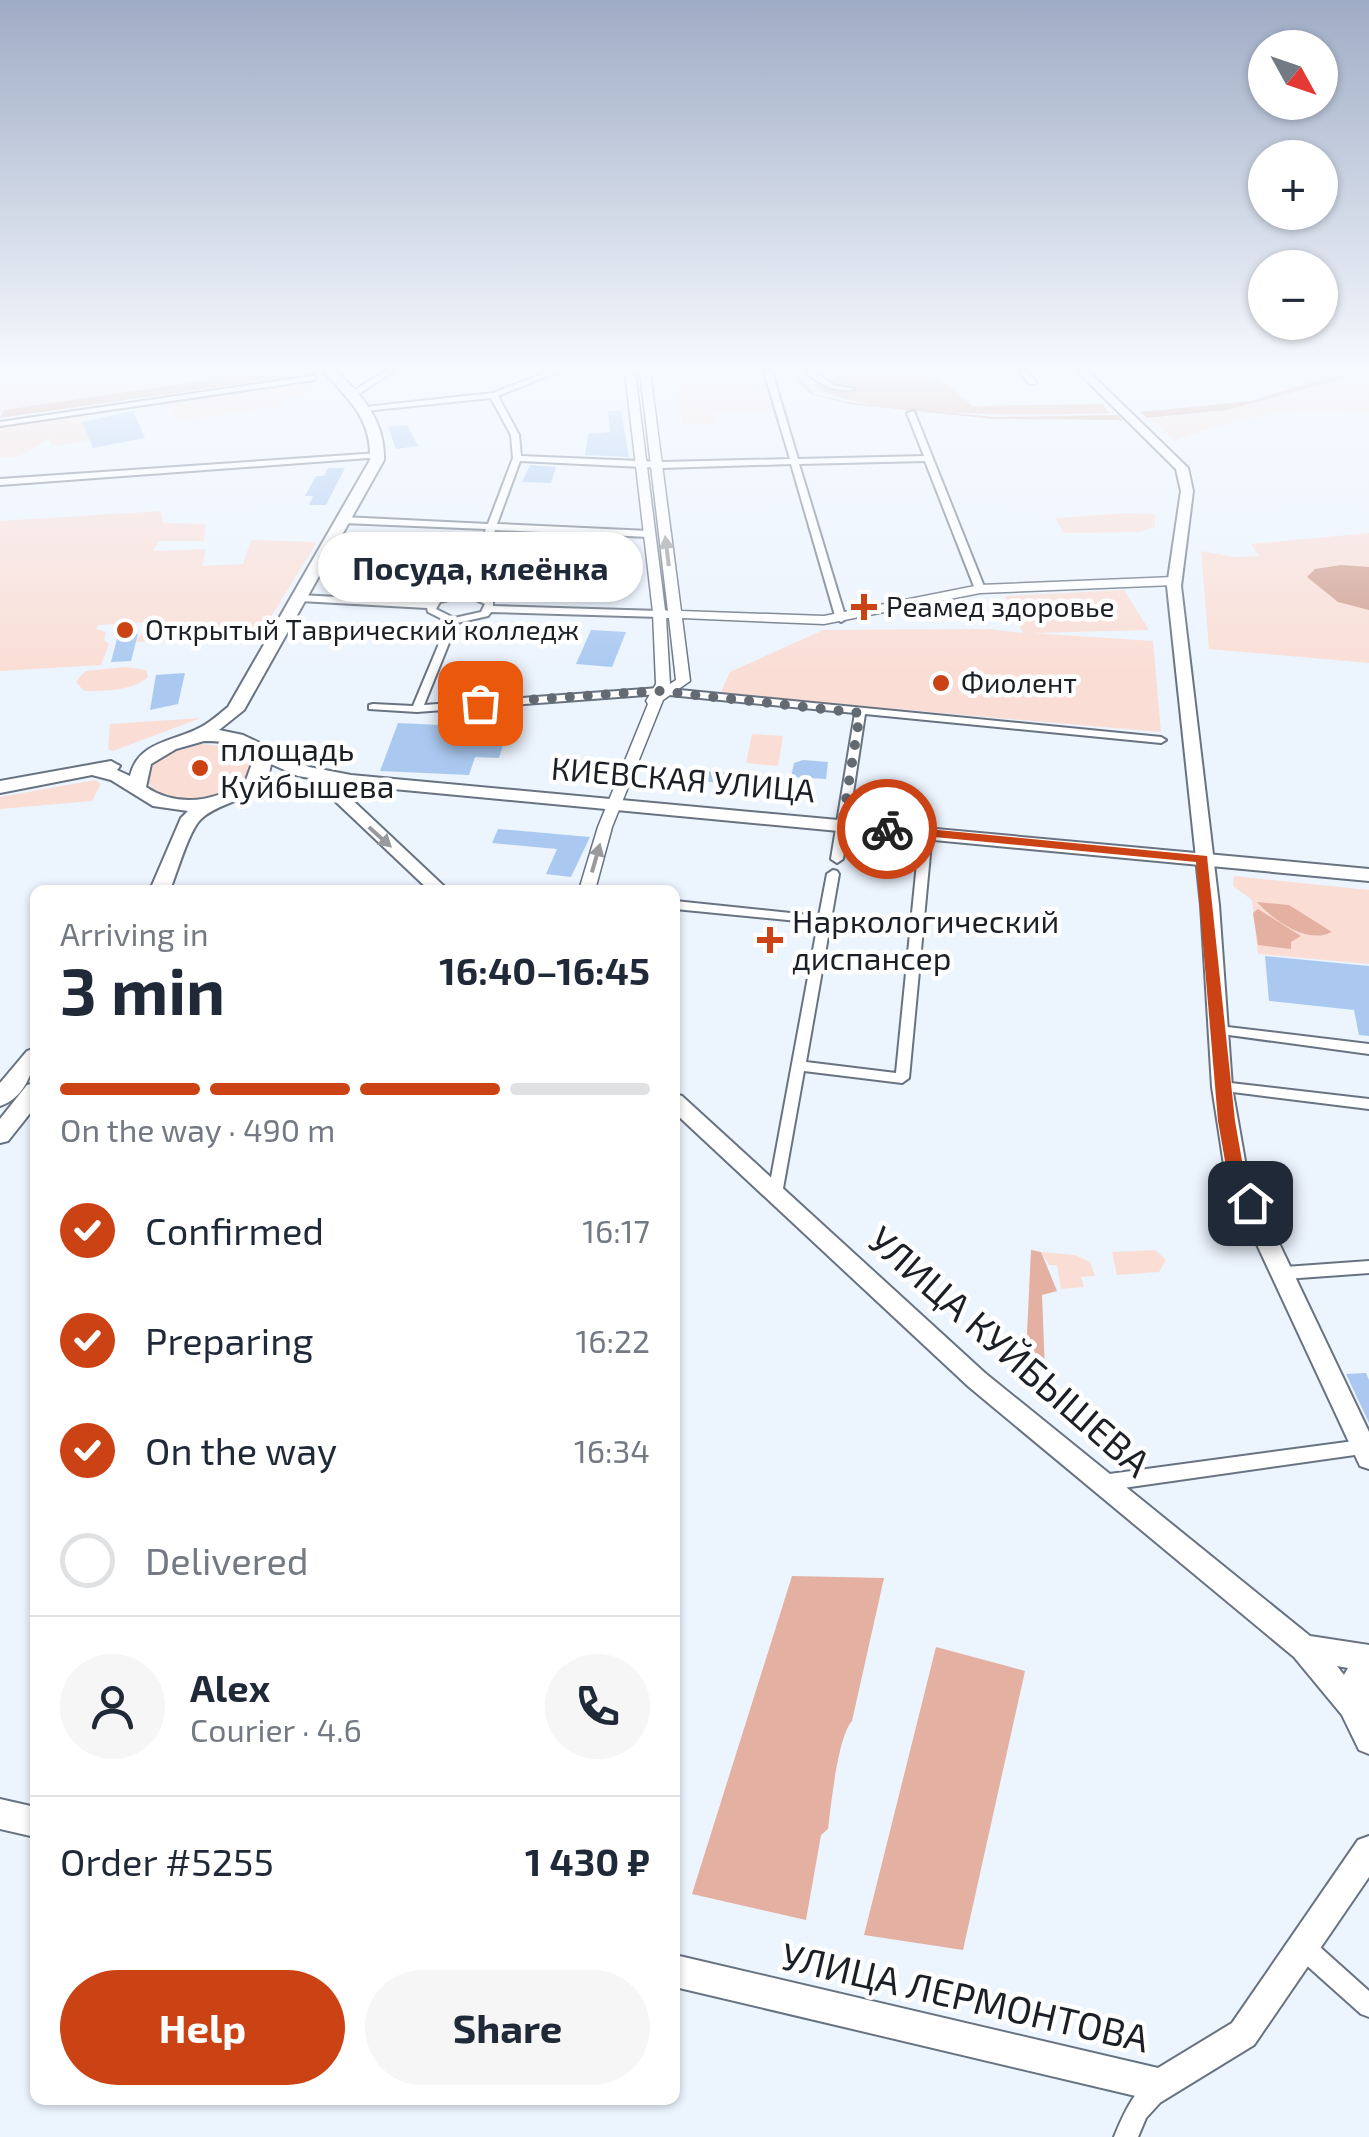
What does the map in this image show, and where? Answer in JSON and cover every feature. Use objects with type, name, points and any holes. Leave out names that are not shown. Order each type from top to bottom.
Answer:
[{"type":"main road","points":[[0,787],[98,770],[207,732],[235,710],[369,472]]},
{"type":"main road","points":[[1181,472],[1187,491],[1174,581],[1222,1087],[1237,1178],[1367,1450]]},
{"type":"main road","points":[[162,885],[190,818],[258,779],[264,764],[259,751],[242,733],[235,710]]},
{"type":"main road","points":[[145,793],[142,762],[166,746],[225,736],[259,751]]},
{"type":"main road","name":"КИЕВСКАЯ УЛИЦА","points":[[259,751],[304,772],[351,780],[1369,875]]},
{"type":"main road","points":[[98,770],[122,775],[174,811],[175,823],[145,885]]},
{"type":"main road","name":"КИЕВСКАЯ УЛИЦА","points":[[227,798],[285,781],[351,780]]},
{"type":"main road","points":[[323,781],[434,885]]},
{"type":"main road","points":[[145,793],[178,806],[227,798]]},
{"type":"main road","points":[[4,1088],[30,1061]]},
{"type":"main road","points":[[0,1135],[30,1097]]},
{"type":"main road","name":"УЛИЦА КУЙБЫШЕВА","points":[[680,1106],[976,1380],[1304,1648],[1353,1706],[1369,1740]]},
{"type":"main road","points":[[1304,1648],[1369,1660],[1354,1683],[1353,1706]]},
{"type":"main road","points":[[0,1814],[30,1821]]},
{"type":"main road","name":"УЛИЦА ЛЕРМОНТОВА","points":[[680,1972],[1161,2085],[1243,2034],[1369,1851]]},
{"type":"street","points":[[0,482],[147,472]]},
{"type":"street","points":[[467,593],[512,472]]},
{"type":"street","points":[[640,472],[667,614]]},
{"type":"street","points":[[589,885],[614,804],[663,684],[667,614],[658,472]]},
{"type":"street","points":[[800,472],[841,618]]},
{"type":"street","points":[[933,472],[980,588]]},
{"type":"street","points":[[343,520],[649,534]]},
{"type":"street","points":[[432,605],[435,616],[453,621],[476,618],[490,608],[841,618],[980,588],[1174,581]]},
{"type":"street","points":[[300,598],[432,605],[445,596],[467,593],[486,598],[490,608]]},
{"type":"street","points":[[417,708],[453,621]]},
{"type":"street","points":[[374,707],[661,694],[1161,740]]},
{"type":"street","points":[[775,1194],[860,713]]},
{"type":"street","points":[[798,1066],[902,1078],[926,833]]},
{"type":"street","points":[[680,906],[825,920]]},
{"type":"street","points":[[1219,1030],[1369,1050]]},
{"type":"street","points":[[1222,1087],[1369,1104]]},
{"type":"street","points":[[1285,1273],[1369,1267]]},
{"type":"street","points":[[1100,1483],[1367,1450]]},
{"type":"street","points":[[1303,1947],[1369,2006]]},
{"type":"street","points":[[1126,2137],[1138,2110],[1161,2085]]},
{"type":"shaded area","points":[[161,511],[163,523],[206,524],[204,541],[159,541],[153,551],[206,549],[202,566],[243,564],[251,540],[317,542],[258,638],[136,642],[148,622],[98,625],[96,629],[106,632],[104,640],[109,644],[101,665],[0,671],[0,521]]},
{"type":"shaded area","points":[[1155,514],[1155,527],[1140,532],[1064,533],[1055,518]]},
{"type":"shaded area","points":[[1369,533],[1369,663],[1209,649],[1201,551],[1234,557],[1259,556],[1251,544]]},
{"type":"shaded area","points":[[1341,565],[1369,567],[1369,610],[1338,602],[1307,577],[1315,569]]},
{"type":"shaded area","name":"Фиолент","points":[[1124,590],[1149,630],[1032,633],[1153,641],[1161,732],[720,694],[730,672],[823,630],[990,629],[1023,633],[1005,596]]},
{"type":"shaded area","points":[[126,667],[146,670],[148,677],[126,688],[109,690],[84,691],[76,682],[85,671]]},
{"type":"shaded area","points":[[201,718],[113,751],[108,749],[110,724]]},
{"type":"shaded area","points":[[752,734],[783,736],[778,766],[746,763]]},
{"type":"shaded area","points":[[193,743],[242,748],[254,765],[235,788],[206,798],[174,797],[148,784],[150,765],[175,748]]},
{"type":"shaded area","points":[[95,780],[101,784],[92,801],[0,809],[0,797]]},
{"type":"shaded area","points":[[1234,876],[1369,890],[1369,964],[1258,954],[1252,900],[1233,886]]},
{"type":"shaded area","points":[[1257,902],[1289,905],[1332,932],[1302,933],[1281,923]]},
{"type":"shaded area","points":[[1258,909],[1301,936],[1291,942],[1291,949],[1258,945],[1253,913]]},
{"type":"shaded area","points":[[1031,1250],[1041,1252],[1057,1291],[1042,1295],[1045,1371],[1025,1375]]},
{"type":"shaded area","points":[[1155,1250],[1166,1260],[1159,1272],[1117,1275],[1112,1252]]},
{"type":"shaded area","points":[[1041,1252],[1075,1255],[1090,1262],[1095,1276],[1081,1277],[1084,1287],[1061,1289],[1057,1265],[1049,1265]]},
{"type":"shaded area","points":[[792,1576],[884,1578],[852,1721],[839,1755],[828,1829],[821,1835],[806,1920],[692,1894]]},
{"type":"shaded area","points":[[936,1647],[1025,1671],[963,1950],[864,1935]]},
{"type":"building","points":[[326,472],[343,472],[326,505],[309,505],[313,496],[305,496],[316,476],[324,476]]},
{"type":"building","points":[[527,472],[555,472],[551,483],[522,482]]},
{"type":"building","points":[[591,630],[626,632],[612,667],[576,664]]},
{"type":"building","points":[[138,634],[131,661],[111,662],[118,635]]},
{"type":"building","points":[[185,673],[178,704],[150,710],[156,675]]},
{"type":"building","points":[[398,723],[484,727],[479,744],[503,745],[499,758],[475,757],[469,775],[380,771]]},
{"type":"building","points":[[828,762],[826,779],[791,777],[794,763]]},
{"type":"building","points":[[691,770],[771,777],[768,787],[688,780]]},
{"type":"building","points":[[498,829],[590,837],[571,877],[546,874],[557,849],[492,843]]},
{"type":"building","points":[[1265,956],[1369,966],[1369,1036],[1359,1035],[1354,1010],[1269,1001]]},
{"type":"building","points":[[1366,1373],[1369,1380],[1369,1423],[1346,1374]]},
{"type":"way so far","points":[[480,703],[659,691],[860,713],[842,825],[887,829]]},
{"type":"place","name":"Реамед здоровье","points":[[864,607]]},
{"type":"place","name":"Открытый Таврический колледж","points":[[125,630]]},
{"type":"place","name":"Фиолент","points":[[941,683]]},
{"type":"place","name":"Посуда, клеёнка","points":[[480,703]]},
{"type":"place","name":"площадь Куйбышева","points":[[200,768]]},
{"type":"place","name":"Наркологический диспансер","points":[[770,940]]},
{"type":"route","points":[[887,829],[1202,858],[1210,905],[1222,1087],[1237,1178],[1250,1203]]}]
